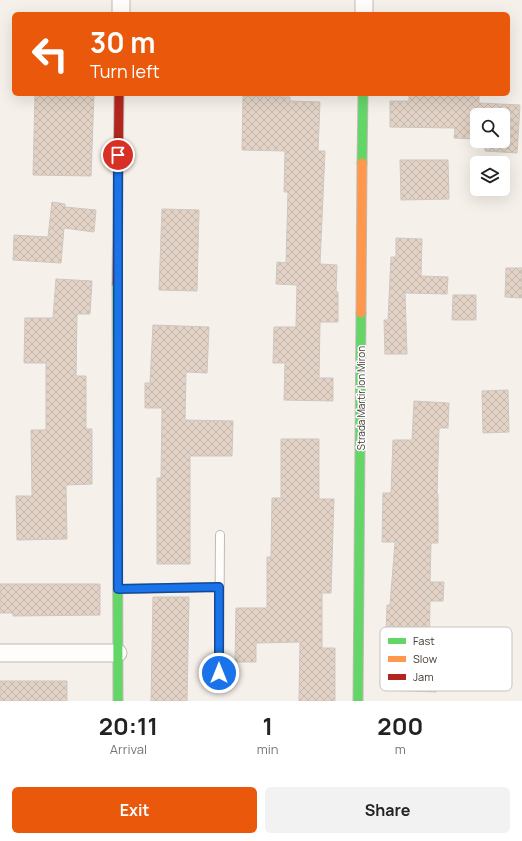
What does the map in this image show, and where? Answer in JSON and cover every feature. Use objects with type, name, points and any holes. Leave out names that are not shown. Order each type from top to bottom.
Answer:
[{"type":"street","points":[[120,12],[121,0]]},
{"type":"street","points":[[364,0],[364,12]]},
{"type":"street","points":[[118,701],[117,200],[119,96]]},
{"type":"street","name":"Strada Martir Ion Miron","points":[[358,701],[363,96]]},
{"type":"street","points":[[0,653],[118,653]]},
{"type":"lane","points":[[219,688],[220,535]]},
{"type":"lane","points":[[118,589],[219,587]]},
{"type":"building","points":[[35,96],[94,96],[91,176],[33,175]]},
{"type":"building","points":[[243,96],[290,97],[290,101],[320,102],[318,151],[325,151],[320,264],[337,265],[336,292],[338,292],[338,322],[320,322],[319,378],[333,378],[333,401],[284,400],[285,363],[273,363],[274,327],[296,327],[297,285],[276,284],[277,262],[286,263],[288,192],[284,192],[285,151],[242,150]]},
{"type":"building","points":[[409,96],[479,96],[479,103],[520,105],[517,153],[485,151],[485,148],[510,148],[510,108],[470,108],[470,139],[454,138],[455,128],[390,127],[390,101],[409,101]]},
{"type":"building","points":[[400,160],[448,160],[449,199],[401,200]]},
{"type":"building","points":[[52,202],[65,204],[65,207],[96,210],[94,232],[64,228],[61,263],[13,260],[14,235],[48,237]]},
{"type":"building","points":[[162,209],[199,210],[197,291],[159,290]]},
{"type":"building","points":[[396,238],[422,239],[421,276],[448,277],[447,294],[405,293],[407,354],[385,354],[384,320],[388,320],[391,257],[396,257]]},
{"type":"building","points":[[506,268],[522,268],[522,298],[505,297]]},
{"type":"building","points":[[56,279],[92,281],[90,314],[77,314],[76,376],[86,376],[86,429],[92,429],[92,484],[66,485],[67,539],[17,540],[16,496],[32,496],[31,430],[46,430],[46,363],[24,363],[25,318],[53,318]]},
{"type":"building","points":[[453,295],[476,295],[476,320],[452,320]]},
{"type":"building","points":[[153,325],[209,327],[207,373],[186,372],[185,420],[233,421],[232,456],[190,456],[190,564],[157,564],[157,478],[161,478],[162,408],[145,408],[145,383],[150,383]]},
{"type":"building","points":[[508,390],[509,432],[483,433],[482,391]]},
{"type":"building","points":[[414,401],[449,403],[448,428],[439,428],[437,494],[438,543],[431,543],[430,582],[444,582],[443,601],[430,601],[430,627],[386,627],[387,605],[390,605],[395,542],[382,542],[383,493],[391,493],[393,440],[412,440]]},
{"type":"building","points":[[281,439],[319,439],[319,499],[334,499],[331,593],[322,593],[322,648],[335,648],[335,701],[299,701],[300,642],[256,643],[256,662],[235,662],[236,608],[267,608],[267,557],[271,557],[272,498],[281,498]]},
{"type":"building","points":[[0,584],[100,584],[100,615],[13,616],[13,613],[0,613]]},
{"type":"building","points":[[153,597],[189,597],[187,701],[151,701]]},
{"type":"building","points":[[0,681],[67,681],[67,701],[0,701]]},
{"type":"building","points":[[410,691],[436,691],[436,692]]},
{"type":"traffic: fast","points":[[362,163],[363,96]]},
{"type":"traffic: fast","points":[[117,284],[118,701]]},
{"type":"traffic: fast","points":[[358,701],[361,313]]},
{"type":"traffic: slow","points":[[361,313],[362,163]]},
{"type":"traffic: jam","points":[[117,284],[119,96]]},
{"type":"route","points":[[118,155],[118,589],[219,587],[219,673]]}]
